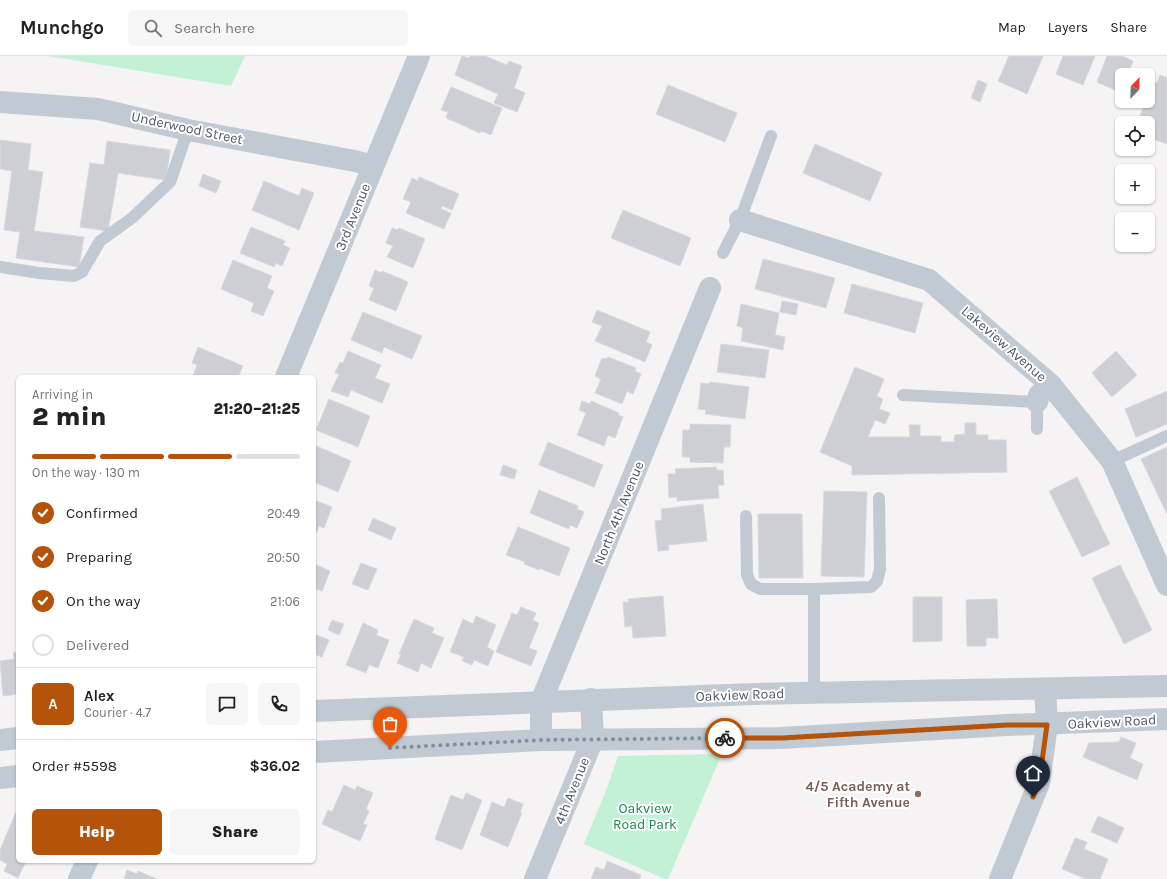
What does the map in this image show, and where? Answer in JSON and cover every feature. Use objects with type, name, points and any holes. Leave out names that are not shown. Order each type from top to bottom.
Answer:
[{"type":"street","name":"3rd Avenue","points":[[287,375],[419,56]]},
{"type":"street","name":"Underwood Street","points":[[0,102],[98,109],[188,130],[356,161],[373,166]]},
{"type":"street","name":"Lakeview Avenue","points":[[740,220],[929,280],[1050,384],[1112,462],[1167,585]]},
{"type":"street","name":"North 4th Avenue","points":[[541,740],[541,702],[710,288]]},
{"type":"street","points":[[1037,402],[1039,395],[1050,384]]},
{"type":"street","name":"Oakview Road","points":[[316,711],[814,693],[1167,686]]},
{"type":"street","points":[[1000,879],[1039,783],[1047,725],[1045,689]]},
{"type":"street","name":"4th Avenue","points":[[535,879],[593,739],[591,700]]},
{"type":"street","name":"Oakview Road","points":[[316,752],[541,740],[782,738],[1007,725],[1047,725],[1167,719]]},
{"type":"street","points":[[0,740],[16,738]]},
{"type":"street","points":[[0,778],[16,776]]},
{"type":"street","points":[[80,879],[86,863]]},
{"type":"lane","points":[[0,267],[39,273],[74,276],[82,272],[100,241],[132,218],[170,182],[188,130]]},
{"type":"lane","points":[[723,253],[740,220],[771,136]]},
{"type":"lane","points":[[903,395],[1037,402],[1037,429]]},
{"type":"lane","points":[[1112,462],[1167,436]]},
{"type":"lane","points":[[746,516],[747,575],[751,584],[760,589],[871,587],[876,582],[880,570],[879,498]]},
{"type":"lane","points":[[814,589],[814,693]]},
{"type":"green space","points":[[48,56],[245,56],[231,86]]},
{"type":"green space","name":"Oakview Road Park","points":[[722,754],[668,879],[584,844],[607,788],[618,756]]},
{"type":"building","points":[[462,56],[469,58],[470,56],[485,56],[507,65],[509,61],[522,66],[514,88],[525,93],[517,112],[494,103],[498,94],[455,75]]},
{"type":"building","points":[[1009,56],[1043,56],[1027,94],[998,81]]},
{"type":"building","points":[[1063,56],[1095,56],[1083,85],[1056,74]]},
{"type":"building","points":[[1107,56],[1122,56],[1133,61],[1130,68],[1115,68],[1115,90],[1097,82]]},
{"type":"building","points":[[1160,75],[1167,78],[1167,144],[1155,140],[1155,116],[1140,116],[1143,108],[1155,108],[1155,82],[1157,83]]},
{"type":"building","points":[[978,80],[987,84],[980,102],[971,98]]},
{"type":"building","points":[[668,85],[737,113],[725,142],[656,114]]},
{"type":"building","points":[[451,87],[502,108],[491,135],[481,131],[480,133],[446,118],[448,112],[441,110]]},
{"type":"building","points":[[0,140],[31,144],[28,170],[43,172],[34,231],[84,237],[79,267],[16,258],[20,232],[4,230],[12,171],[0,169]]},
{"type":"building","points":[[107,141],[170,150],[166,180],[118,173],[108,231],[80,227],[90,163],[104,165]]},
{"type":"building","points":[[815,144],[882,173],[870,201],[803,173]]},
{"type":"building","points":[[203,174],[221,181],[216,193],[199,186]]},
{"type":"building","points":[[419,177],[459,194],[452,210],[442,206],[441,209],[451,213],[444,229],[406,213],[411,202],[403,199],[412,178],[418,181]]},
{"type":"building","points":[[264,181],[299,196],[302,188],[314,193],[299,230],[252,210]]},
{"type":"building","points":[[623,210],[691,238],[680,266],[611,238]]},
{"type":"building","points":[[251,227],[285,241],[283,245],[290,248],[282,266],[276,263],[274,267],[240,253]]},
{"type":"building","points":[[392,228],[398,230],[399,228],[425,239],[413,268],[387,257],[393,246],[386,243]]},
{"type":"building","points":[[763,259],[835,278],[826,308],[755,289]]},
{"type":"building","points":[[233,260],[272,276],[267,288],[274,291],[263,316],[251,311],[254,303],[221,289]]},
{"type":"building","points":[[375,270],[382,273],[382,271],[408,282],[396,311],[369,300],[374,288],[369,286]]},
{"type":"building","points":[[852,284],[923,303],[915,333],[844,313]]},
{"type":"building","points":[[782,301],[798,304],[796,315],[780,312]]},
{"type":"building","points":[[741,304],[779,313],[775,335],[785,337],[783,350],[741,341],[743,328],[737,326]]},
{"type":"building","points":[[597,310],[650,332],[646,342],[652,345],[645,362],[595,341],[602,326],[592,322]]},
{"type":"building","points":[[363,312],[422,336],[412,359],[384,347],[382,353],[351,340]]},
{"type":"building","points":[[721,344],[769,350],[765,378],[717,372]]},
{"type":"building","points":[[198,347],[243,366],[239,375],[193,375],[197,365],[192,363]]},
{"type":"building","points":[[348,351],[381,365],[375,378],[390,384],[382,403],[351,390],[348,397],[331,391],[339,374],[335,373],[340,362],[343,363]]},
{"type":"building","points":[[1116,351],[1137,375],[1112,397],[1092,373]]},
{"type":"building","points":[[608,357],[636,368],[635,371],[641,374],[633,394],[627,391],[622,404],[595,393],[601,379],[595,376],[602,358],[607,359]]},
{"type":"building","points":[[855,367],[884,379],[877,396],[883,399],[879,409],[890,413],[885,424],[875,420],[868,437],[910,437],[909,425],[920,425],[920,436],[941,436],[941,442],[954,442],[955,435],[965,434],[965,423],[976,423],[976,435],[988,435],[988,440],[1006,440],[1007,472],[852,475],[852,466],[820,452]]},
{"type":"building","points":[[710,382],[749,387],[745,419],[705,414],[706,410],[698,409],[701,383],[710,384]]},
{"type":"building","points":[[1167,391],[1167,424],[1136,437],[1125,409]]},
{"type":"building","points":[[329,399],[370,416],[358,447],[316,430]]},
{"type":"building","points":[[582,401],[590,404],[591,401],[619,413],[618,415],[623,417],[615,438],[608,435],[604,446],[577,435],[586,413],[579,410]]},
{"type":"building","points":[[690,424],[731,425],[730,447],[724,447],[723,463],[690,462],[690,457],[682,457],[683,430],[690,430]]},
{"type":"building","points":[[548,442],[603,465],[594,487],[539,465]]},
{"type":"building","points":[[316,446],[351,461],[338,492],[316,483]]},
{"type":"building","points":[[1167,447],[1167,514],[1141,459]]},
{"type":"building","points":[[503,465],[517,470],[514,479],[500,475]]},
{"type":"building","points":[[716,467],[717,470],[723,470],[724,485],[718,485],[719,498],[677,501],[677,497],[669,498],[668,474],[676,474],[675,469]]},
{"type":"building","points":[[1077,477],[1110,544],[1082,557],[1049,491]]},
{"type":"building","points":[[539,490],[578,506],[577,509],[584,512],[577,528],[570,525],[569,529],[530,513]]},
{"type":"building","points":[[824,491],[867,492],[864,577],[821,576]]},
{"type":"building","points":[[316,501],[332,507],[324,528],[319,526],[316,533]]},
{"type":"building","points":[[703,504],[707,541],[668,545],[669,550],[658,551],[655,521],[662,520],[661,509]]},
{"type":"building","points":[[758,514],[802,514],[803,578],[759,578]]},
{"type":"building","points":[[373,518],[396,528],[391,540],[368,530]]},
{"type":"building","points":[[518,527],[570,548],[559,576],[539,568],[539,570],[524,564],[525,562],[506,555]]},
{"type":"building","points":[[361,563],[377,569],[368,590],[352,584]]},
{"type":"building","points":[[316,565],[330,571],[322,591],[316,589]]},
{"type":"building","points":[[1120,565],[1152,630],[1124,644],[1092,578]]},
{"type":"building","points":[[663,596],[666,636],[633,638],[632,626],[625,627],[623,602],[629,602],[628,599]]},
{"type":"building","points":[[913,597],[942,597],[942,641],[913,642]]},
{"type":"building","points":[[997,599],[998,638],[986,638],[986,646],[967,646],[966,600]]},
{"type":"building","points":[[521,607],[536,613],[533,620],[539,623],[529,648],[537,651],[531,666],[496,652],[512,613],[517,615]]},
{"type":"building","points":[[476,616],[496,625],[487,647],[494,651],[488,666],[474,660],[472,665],[462,661],[464,657],[450,652],[463,619],[473,624]]},
{"type":"building","points":[[414,619],[434,628],[432,633],[444,638],[431,668],[421,663],[418,672],[397,663],[401,655],[399,654]]},
{"type":"building","points":[[332,620],[344,624],[339,635],[328,630]]},
{"type":"building","points":[[363,623],[378,630],[376,635],[389,640],[378,668],[369,665],[366,673],[346,665]]},
{"type":"building","points":[[316,635],[329,640],[322,657],[316,655]]},
{"type":"building","points":[[16,652],[16,694],[3,696],[0,661],[14,659],[13,653]]},
{"type":"building","points":[[1121,737],[1136,743],[1130,758],[1143,764],[1137,780],[1083,757],[1089,743],[1119,742]]},
{"type":"building","points":[[344,785],[355,790],[357,786],[373,793],[366,809],[369,811],[363,824],[367,825],[360,841],[322,824],[328,810],[332,812]]},
{"type":"building","points":[[466,793],[482,800],[462,850],[435,839],[451,795],[463,800]]},
{"type":"building","points":[[508,798],[523,804],[520,813],[522,813],[508,847],[480,835],[492,802],[504,807]]},
{"type":"building","points":[[16,812],[16,863],[25,863],[18,878],[4,871],[7,864],[0,860],[0,850]]},
{"type":"building","points":[[1098,816],[1124,828],[1117,843],[1091,832]]},
{"type":"building","points":[[1075,838],[1087,842],[1084,849],[1108,859],[1100,879],[1086,879],[1062,869]]},
{"type":"building","points":[[607,861],[641,875],[639,879],[591,879],[596,867],[604,870]]},
{"type":"building","points":[[127,870],[137,874],[138,871],[157,879],[124,879]]},
{"type":"way so far","points":[[390,748],[541,740],[725,738]]},
{"type":"place","name":"4/5 Academy at Fifth Avenue","points":[[918,794]]},
{"type":"route","points":[[725,738],[782,738],[1007,725],[1047,725],[1039,783],[1033,797]]}]
